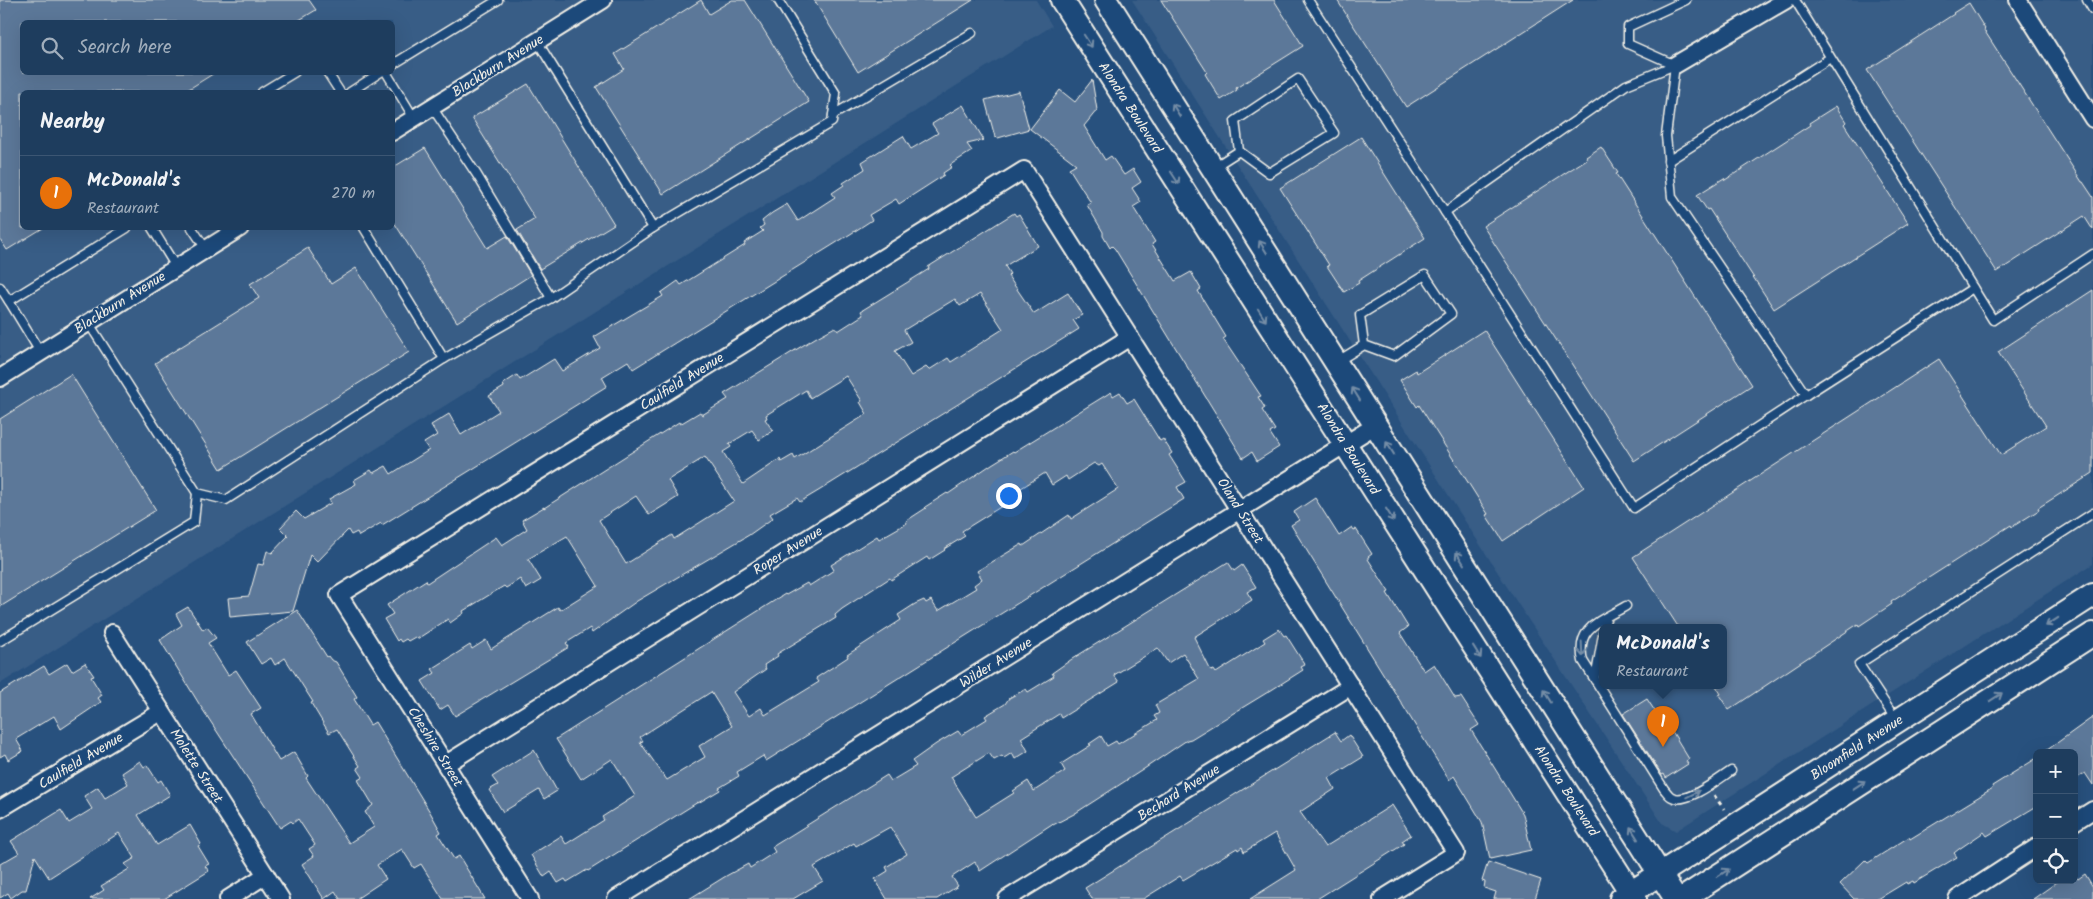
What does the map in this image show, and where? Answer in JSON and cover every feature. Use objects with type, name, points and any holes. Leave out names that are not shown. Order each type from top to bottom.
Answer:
[{"type":"main road","name":"Alondra Boulevard","points":[[1062,0],[1345,444],[1629,897]]},
{"type":"main road","points":[[1106,0],[1676,899]]},
{"type":"main road","name":"Bloomfield Avenue","points":[[1629,897],[1660,874],[2093,596]]},
{"type":"main road","points":[[1682,899],[2093,634]]},
{"type":"street","name":"Blackburn Avenue","points":[[395,130],[603,0]]},
{"type":"street","points":[[1675,66],[1786,0]]},
{"type":"street","points":[[2018,0],[2092,116]]},
{"type":"street","name":"Oland Street","points":[[1024,170],[1456,853],[1382,899]]},
{"type":"street","name":"Caulfield Avenue","points":[[340,595],[1024,170]]},
{"type":"street","name":"Blackburn Avenue","points":[[0,377],[237,230]]},
{"type":"street","name":"Roper Avenue","points":[[446,764],[1130,337]]},
{"type":"street","name":"Wilder Avenue","points":[[616,899],[1376,425]]},
{"type":"street","name":"Cheshire Street","points":[[340,595],[530,899]]},
{"type":"street","name":"Molette Street","points":[[112,633],[281,899]]},
{"type":"street","name":"Bechard Avenue","points":[[1007,899],[1351,686]]},
{"type":"street","name":"Caulfield Avenue","points":[[0,809],[161,712]]},
{"type":"street","points":[[2078,820],[2092,814]]},
{"type":"street","points":[[1957,899],[2033,850]]},
{"type":"street","points":[[228,899],[266,875]]},
{"type":"lane","points":[[395,64],[498,0]]},
{"type":"lane","points":[[197,493],[226,500],[444,359],[551,298],[653,228],[832,122],[836,94],[778,0]]},
{"type":"lane","points":[[1308,0],[1634,508],[1973,288]]},
{"type":"lane","points":[[1675,66],[1628,44],[1628,27],[1686,0]]},
{"type":"lane","points":[[1795,0],[1993,320],[2093,254]]},
{"type":"lane","points":[[2087,0],[2093,10]]},
{"type":"lane","points":[[833,115],[972,33]]},
{"type":"lane","points":[[537,41],[653,228]]},
{"type":"lane","points":[[1668,162],[1830,58]]},
{"type":"lane","points":[[1445,212],[1626,85],[1675,66]]},
{"type":"lane","points":[[1675,66],[1666,136],[1672,197],[1806,395]]},
{"type":"lane","points":[[265,90],[289,75]]},
{"type":"lane","points":[[329,75],[339,90]]},
{"type":"lane","points":[[353,90],[376,75]]},
{"type":"lane","points":[[388,75],[414,118]]},
{"type":"lane","points":[[1298,78],[1334,133],[1269,173],[1238,151],[1235,121],[1298,78]]},
{"type":"lane","points":[[432,107],[477,175],[551,298]]},
{"type":"lane","points":[[1212,168],[1238,151]]},
{"type":"lane","points":[[9,301],[124,230]]},
{"type":"lane","points":[[153,230],[176,267]]},
{"type":"lane","points":[[193,230],[206,249]]},
{"type":"lane","points":[[365,230],[444,359]]},
{"type":"lane","points":[[1425,275],[1451,314],[1394,356],[1364,345],[1360,316],[1425,275]]},
{"type":"lane","points":[[0,288],[40,352]]},
{"type":"lane","points":[[0,642],[194,522],[197,493],[88,322]]},
{"type":"lane","points":[[1336,362],[1364,345]]},
{"type":"lane","points":[[1897,722],[1859,664],[2093,514]]},
{"type":"lane","points":[[1599,686],[1583,661],[1580,648],[1582,636],[1591,628],[1626,606]]},
{"type":"lane","points":[[1605,624],[1606,618]]},
{"type":"lane","points":[[1595,680],[1599,657]]},
{"type":"lane","points":[[1601,689],[1664,788],[1672,797],[1683,799],[1697,793],[1731,771]]},
{"type":"shaded area","points":[[0,0],[1036,0],[1052,26],[0,684]]},
{"type":"shaded area","points":[[1132,0],[2093,0],[2093,564],[1676,831],[1662,823],[1518,604]]},
{"type":"building","points":[[0,0],[309,0],[316,10],[299,20],[20,20],[20,75],[211,75],[187,90],[20,90],[20,230],[40,230],[7,250],[0,239]]},
{"type":"building","points":[[701,0],[709,14],[732,0],[745,0],[809,102],[663,194],[596,87],[624,69],[615,54]]},
{"type":"building","points":[[814,0],[973,0],[858,72]]},
{"type":"building","points":[[1161,0],[1274,0],[1303,46],[1236,88],[1237,90],[1221,100],[1205,74],[1207,72]]},
{"type":"building","points":[[1337,0],[1573,0],[1406,107]]},
{"type":"building","points":[[1969,3],[1984,30],[2093,197],[2093,230],[2084,216],[1997,272],[1867,70]]},
{"type":"building","points":[[1092,80],[1097,110],[1084,126],[1105,160],[1111,156],[1124,175],[1133,169],[1141,182],[1132,188],[1141,202],[1133,207],[1155,242],[1152,244],[1175,281],[1191,272],[1201,289],[1198,291],[1226,337],[1223,339],[1261,396],[1258,397],[1265,408],[1262,410],[1275,430],[1270,433],[1279,447],[1257,461],[1252,452],[1243,458],[1115,249],[1112,246],[1110,248],[1087,205],[1091,203],[1069,168],[1076,164],[1030,129],[1060,90],[1075,102]]},
{"type":"building","points":[[528,84],[614,224],[540,269],[517,230],[535,219],[472,118]]},
{"type":"building","points":[[1019,91],[1029,129],[998,138],[995,137],[985,100]]},
{"type":"building","points":[[963,105],[984,140],[967,144],[972,151],[950,165],[952,167],[943,173],[944,175],[899,204],[896,199],[869,215],[872,220],[633,369],[628,361],[602,377],[607,386],[382,525],[381,523],[359,536],[357,532],[351,535],[348,530],[317,562],[310,555],[293,611],[230,617],[228,598],[249,596],[258,564],[263,565],[267,551],[272,553],[288,536],[280,528],[296,511],[304,519],[331,503],[329,499],[356,484],[354,480],[371,470],[373,473],[386,466],[391,474],[429,450],[424,443],[437,435],[431,425],[449,414],[461,435],[499,411],[489,396],[504,387],[503,384],[517,375],[520,380],[554,359],[562,371],[600,348],[594,337],[663,296],[661,293],[678,281],[681,285],[745,245],[744,243],[763,231],[760,228],[764,225],[762,221],[772,213],[787,204],[798,221],[835,197],[832,193],[844,185],[843,183],[865,169],[862,162],[903,136],[911,149],[938,133],[932,124]]},
{"type":"building","points":[[1836,106],[1846,122],[1844,124],[1908,223],[1774,309],[1709,209],[1707,210],[1697,195],[1724,178],[1725,180]]},
{"type":"building","points":[[1361,137],[1425,238],[1344,292],[1280,188]]},
{"type":"building","points":[[1601,147],[1618,173],[1616,174],[1752,385],[1634,461],[1483,226],[1587,159],[1586,157]]},
{"type":"building","points":[[425,148],[487,248],[507,236],[531,275],[457,322],[395,224],[395,166]]},
{"type":"building","points":[[1014,213],[1016,216],[1019,214],[1038,246],[1005,266],[1010,274],[1008,276],[1034,314],[1068,293],[1082,315],[1073,320],[1079,329],[800,502],[797,498],[770,514],[773,518],[749,535],[637,601],[592,633],[590,628],[566,643],[569,647],[455,716],[448,705],[440,710],[422,681],[435,673],[432,669],[470,645],[472,649],[486,640],[491,649],[558,607],[560,610],[598,586],[567,536],[528,559],[541,580],[526,589],[520,579],[506,588],[504,586],[463,611],[464,613],[450,623],[448,619],[417,639],[415,637],[408,641],[406,639],[401,642],[399,639],[397,641],[384,619],[393,614],[387,605],[426,580],[427,583],[496,537],[502,545],[527,529],[522,520],[679,422],[680,424],[700,412],[702,415],[728,399],[724,394],[815,338],[835,327],[838,331],[863,315],[861,311],[929,269],[928,267]],"holes":[[[980,294],[1003,329],[951,362],[948,358],[929,370],[926,367],[911,376],[895,351],[911,342],[904,330],[955,299],[960,306]],[[846,376],[862,401],[860,402],[867,414],[795,459],[793,455],[781,462],[780,459],[743,484],[723,452],[731,447],[729,444],[752,430],[759,440],[773,431],[765,419],[767,418],[766,415],[806,390],[810,398]],[[705,457],[734,501],[674,539],[672,535],[626,564],[599,520],[636,496],[649,515],[678,497],[668,480]]]},
{"type":"building","points":[[308,248],[331,284],[356,268],[409,352],[221,469],[155,363],[259,298],[250,284]]},
{"type":"building","points":[[2093,290],[2093,473],[2038,508],[2039,510],[2012,527],[2011,525],[1891,602],[1892,604],[1859,626],[1858,624],[1729,710],[1719,695],[1721,694],[1718,689],[1727,689],[1727,624],[1676,624],[1633,557],[1939,359],[2001,455],[2046,426],[1998,352]]},
{"type":"building","points":[[1484,330],[1584,487],[1503,541],[1419,405],[1417,407],[1400,380],[1416,370],[1417,373]]},
{"type":"building","points":[[71,374],[156,510],[0,607],[0,419]]},
{"type":"building","points":[[1111,392],[1113,396],[1120,392],[1127,403],[1134,399],[1160,441],[1163,439],[1172,453],[1169,455],[1186,482],[1177,487],[1184,499],[766,761],[763,756],[737,772],[739,776],[719,788],[720,790],[588,871],[567,882],[565,879],[558,883],[551,872],[544,877],[531,855],[561,836],[566,844],[604,820],[602,817],[635,796],[612,759],[581,779],[556,739],[785,594],[807,583],[809,586],[834,570],[831,565],[877,536],[879,539],[907,523],[906,521],[925,507]],"holes":[[[1094,463],[1099,466],[1102,464],[1118,489],[1071,519],[1069,515],[1023,546],[1022,544],[977,571],[982,579],[974,585],[976,588],[938,611],[931,600],[926,603],[924,600],[915,604],[898,615],[901,620],[847,655],[848,657],[816,678],[819,682],[765,715],[761,708],[749,716],[733,692],[766,669],[764,665],[778,656],[777,654],[836,618],[835,615],[842,609],[890,578],[891,580],[927,557],[929,560],[945,550],[965,536],[962,531],[1010,501],[1007,497],[1045,473],[1052,485],[1066,476],[1068,480]],[[711,692],[732,726],[699,746],[705,757],[667,780],[640,742],[643,741],[640,737]]]},
{"type":"building","points":[[1315,498],[1339,536],[1352,527],[1354,530],[1356,529],[1372,554],[1368,559],[1408,627],[1400,633],[1424,671],[1434,664],[1455,698],[1461,697],[1479,725],[1471,730],[1523,814],[1531,850],[1490,859],[1482,822],[1454,776],[1449,780],[1291,525],[1299,520],[1294,512]]},
{"type":"building","points":[[1228,562],[1234,571],[1242,565],[1256,587],[1247,592],[1252,600],[1194,637],[1211,671],[1214,670],[1216,673],[1265,642],[1263,639],[1279,629],[1284,636],[1286,635],[1305,665],[1301,667],[1303,670],[1187,740],[1074,814],[1052,824],[980,871],[975,862],[952,877],[958,886],[937,899],[887,899],[875,879],[888,871],[886,867],[907,854],[890,827],[856,846],[854,843],[814,867],[823,881],[793,899],[689,899],[748,864],[750,868],[775,852],[772,847],[887,775],[891,781],[916,766],[912,761],[936,744],[958,731],[961,735],[987,719],[985,716],[1005,704],[1009,698],[1026,689],[1028,692],[1054,676],[1052,673]],"holes":[[[1158,648],[1168,663],[1183,653],[1199,679],[1155,705],[1159,713],[1154,716],[1157,720],[1118,744],[1116,741],[1107,746],[1101,736],[1089,744],[1091,745],[1061,764],[1065,771],[1034,791],[1028,781],[1013,791],[1014,793],[976,817],[951,777],[989,753],[994,760],[1002,756],[1004,758],[1012,753],[1015,759],[1028,751],[1021,738],[1059,714],[1061,718],[1119,682],[1114,675]]]},
{"type":"building","points":[[188,607],[203,630],[207,627],[216,638],[208,643],[228,675],[236,670],[261,708],[251,714],[279,761],[294,752],[308,776],[306,778],[349,843],[374,827],[365,812],[373,805],[358,780],[363,777],[357,768],[360,766],[337,729],[329,733],[311,703],[313,702],[285,658],[275,665],[271,658],[261,664],[247,642],[297,610],[327,657],[336,662],[357,697],[354,699],[370,725],[375,722],[430,812],[441,832],[438,834],[454,859],[459,856],[485,899],[443,899],[421,864],[414,868],[402,849],[377,865],[386,879],[356,899],[340,899],[335,891],[324,899],[302,864],[314,856],[309,849],[315,845],[298,819],[280,828],[160,640],[182,625],[176,614]]},
{"type":"building","points":[[67,663],[72,671],[85,663],[94,676],[91,677],[102,695],[98,698],[101,702],[61,729],[54,716],[16,739],[23,751],[8,760],[5,754],[0,757],[0,693],[44,666],[49,674]]},
{"type":"building","points":[[1647,699],[1664,725],[1667,723],[1689,759],[1686,761],[1688,764],[1666,778],[1664,774],[1662,775],[1623,714]]},
{"type":"building","points":[[2093,717],[2093,785],[2085,773],[2078,777],[2078,749],[2049,749]]},
{"type":"building","points":[[1335,732],[1341,741],[1349,735],[1363,757],[1329,778],[1335,789],[1300,812],[1325,847],[1392,805],[1411,835],[1402,841],[1404,844],[1317,899],[1250,899],[1296,870],[1275,833],[1244,852],[1242,847],[1238,850],[1237,848],[1183,880],[1180,876],[1143,899],[1092,899],[1085,888]]},
{"type":"building","points":[[534,750],[557,791],[544,799],[539,790],[503,812],[489,790],[498,785],[492,777]]},
{"type":"building","points":[[2033,760],[2033,808],[1987,836],[1984,832],[1954,853],[1957,857],[1914,883],[1913,881],[1907,884],[1906,882],[1878,899],[1854,899],[1840,884],[1865,860],[1868,863],[1909,837],[1910,839],[1993,788],[1992,786]]},
{"type":"building","points":[[140,761],[144,767],[147,765],[158,782],[161,780],[170,795],[138,815],[157,845],[190,825],[201,844],[198,846],[209,864],[205,866],[209,871],[164,899],[90,899],[104,890],[101,886],[129,869],[125,864],[135,858],[119,833],[49,878],[35,856],[26,890],[22,890],[11,898],[8,893],[0,898],[0,864],[19,853],[11,841],[61,810],[69,823],[92,809],[84,796],[98,787],[105,798],[128,784],[122,773]]},
{"type":"building","points":[[1488,862],[1541,880],[1535,899],[1494,899],[1496,892],[1484,888],[1485,882],[1482,881]]},
{"type":"building","points":[[2085,874],[2093,887],[2093,899],[2033,899],[2054,884],[2078,884],[2078,879]]},
{"type":"place","name":"McDonald's","points":[[1663,747]]}]
